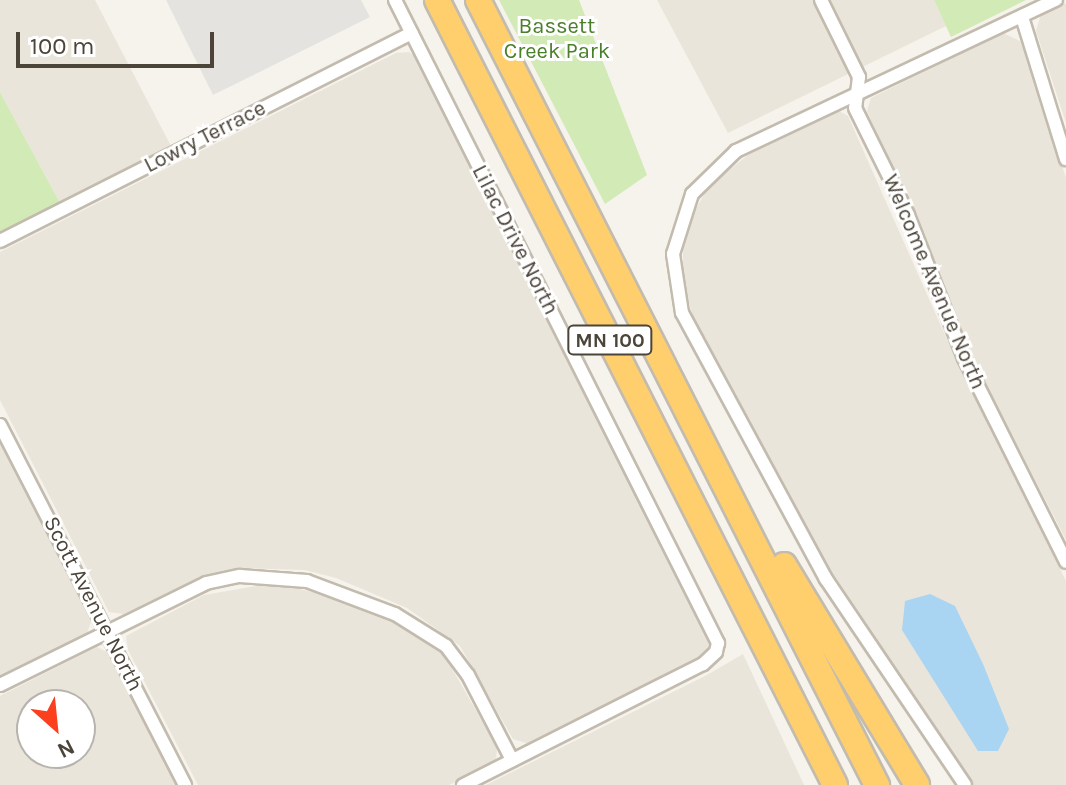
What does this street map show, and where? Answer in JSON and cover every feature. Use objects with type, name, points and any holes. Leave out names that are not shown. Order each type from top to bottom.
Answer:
[{"type":"highway","name":"MN 100","points":[[437,0],[835,785]]},
{"type":"highway","name":"MN 100","points":[[478,0],[877,785]]},
{"type":"highway","points":[[695,425],[758,518],[813,619],[917,785]]},
{"type":"highway","points":[[782,680],[824,785]]},
{"type":"street","name":"Lilac Drive North","points":[[395,0],[715,635],[716,652],[703,664],[512,760]]},
{"type":"street","name":"Welcome Avenue North","points":[[821,0],[857,72],[860,92],[855,108],[908,215],[964,358],[1066,562]]},
{"type":"street","points":[[965,785],[826,579],[682,313],[674,283],[680,221],[713,168],[736,151],[1056,0]]},
{"type":"street","points":[[1022,17],[1066,159]]},
{"type":"street","name":"Lowry Terrace","points":[[0,241],[411,33]]},
{"type":"street","name":"Scott Avenue North","points":[[0,425],[109,631],[185,785]]},
{"type":"street","points":[[0,685],[175,595],[240,576],[307,581],[395,614],[446,646],[468,675],[512,760],[463,785]]},
{"type":"shaded area","points":[[0,0],[95,0],[172,148],[60,203],[0,92]]},
{"type":"shaded area","points":[[166,0],[361,0],[370,17],[213,95]]},
{"type":"shaded area","points":[[657,0],[934,0],[946,26],[728,133]]},
{"type":"shaded area","points":[[1066,3],[1066,123],[1036,31],[1041,14]]},
{"type":"shaded area","points":[[1003,33],[1022,42],[1066,178],[1066,540],[985,383],[867,111],[871,98]]},
{"type":"shaded area","points":[[409,52],[419,59],[712,641],[703,659],[529,744],[513,739],[460,646],[407,608],[336,578],[305,570],[242,568],[197,579],[124,614],[109,612],[0,400],[0,252],[396,53]]},
{"type":"shaded area","points":[[839,111],[848,116],[949,344],[1066,581],[1066,785],[973,785],[819,552],[693,316],[683,285],[683,233],[708,187],[748,155]]},
{"type":"shaded area","points":[[0,436],[92,619],[87,633],[0,677]]},
{"type":"shaded area","points":[[274,583],[334,597],[412,630],[443,653],[497,747],[496,760],[449,785],[198,785],[128,650],[126,636],[204,595]]},
{"type":"shaded area","points":[[97,647],[111,654],[178,785],[0,785],[0,696]]},
{"type":"shaded area","points":[[743,654],[804,785],[486,785],[707,675]]},
{"type":"green space","name":"Bassett Creek Park","points":[[499,0],[579,0],[647,175],[605,204]]},
{"type":"green space","points":[[934,0],[1026,0],[951,37]]},
{"type":"green space","points":[[0,92],[60,203],[0,233]]},
{"type":"water","points":[[930,594],[955,606],[983,664],[1009,729],[998,751],[978,751],[902,630],[905,601]]}]
